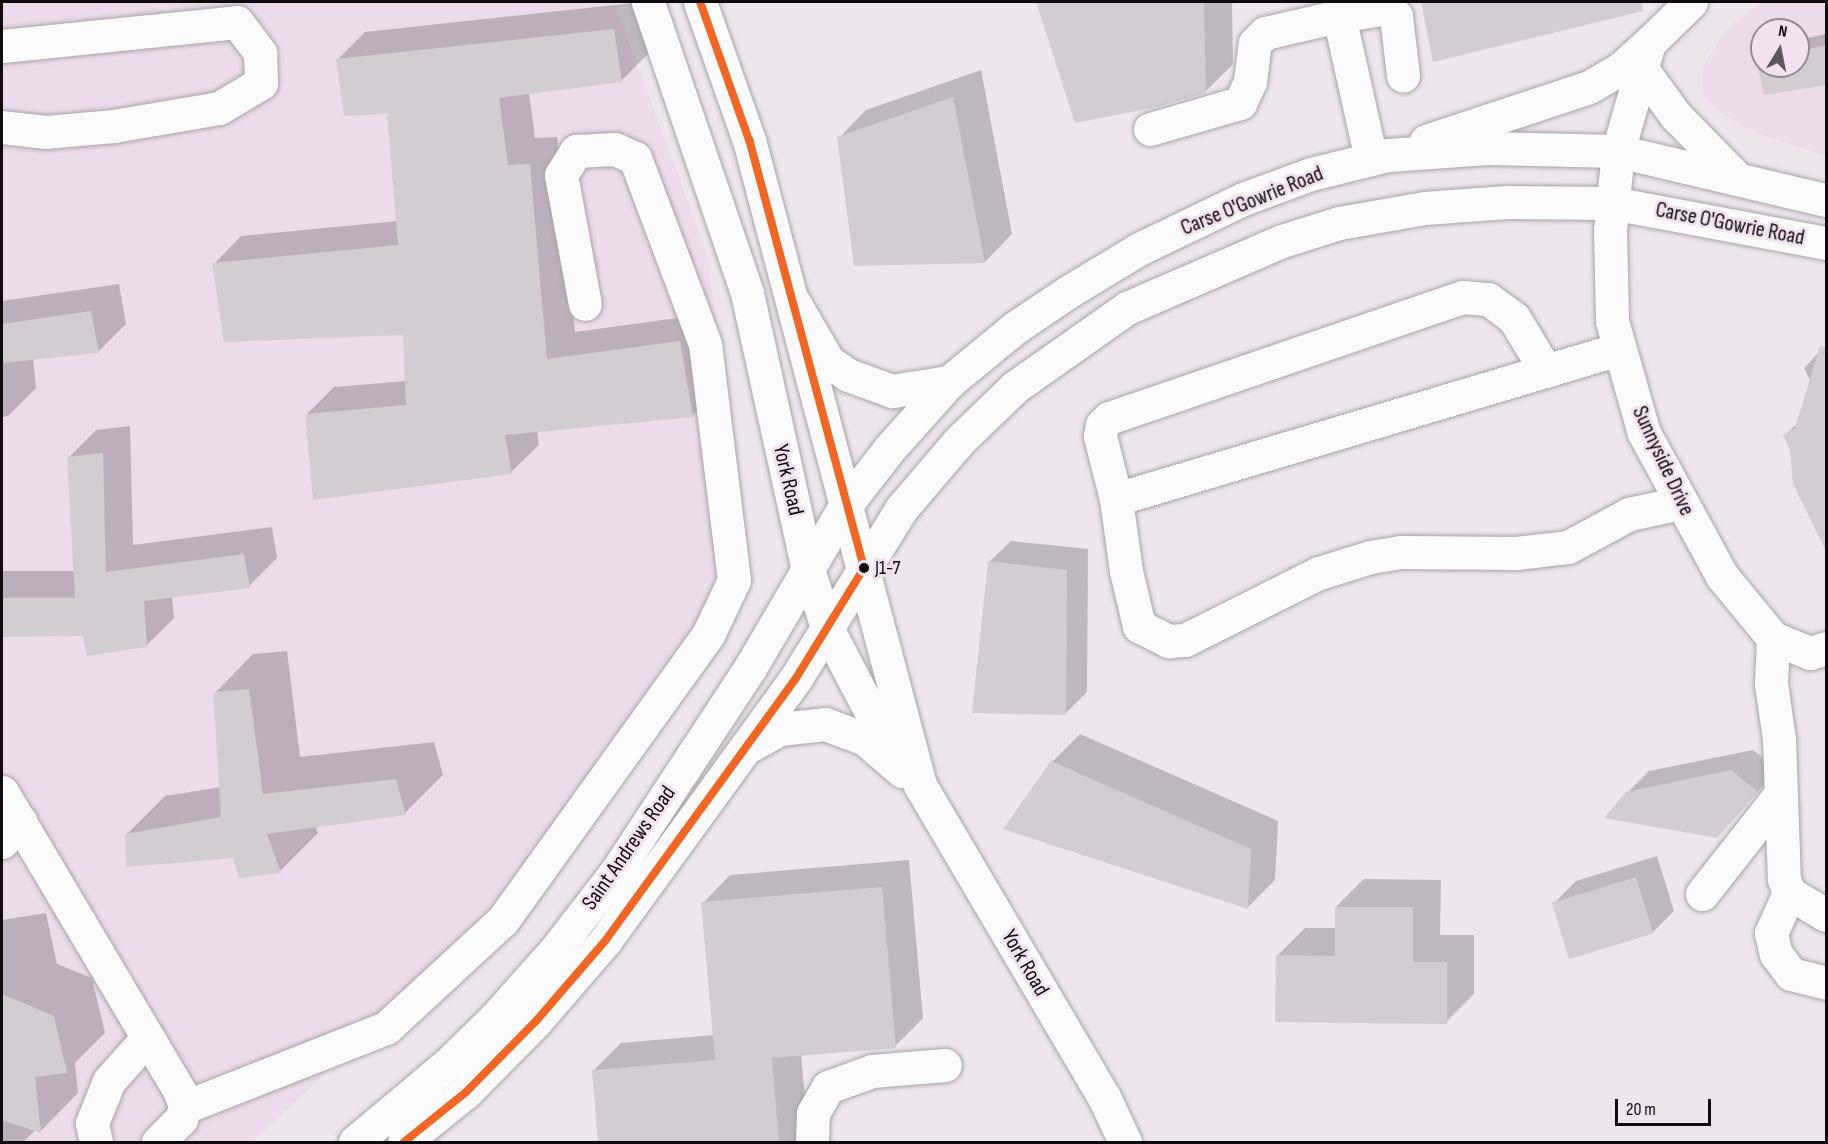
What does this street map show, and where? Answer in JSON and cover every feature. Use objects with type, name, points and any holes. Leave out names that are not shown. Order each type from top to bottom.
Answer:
[{"type":"main road","name":"York Road","points":[[648,2],[747,293],[808,570],[828,630],[911,778],[1104,1097],[1125,1143]]},
{"type":"main road","name":"York Road","points":[[700,2],[749,140],[845,506],[864,568],[911,778]]},
{"type":"main road","points":[[1339,16],[1379,157],[1589,87],[1645,56],[1691,2]]},
{"type":"main road","points":[[1150,129],[1240,103],[1250,82],[1256,43],[1265,33],[1339,16],[1386,8],[1396,16],[1403,76]]},
{"type":"main road","points":[[2,45],[237,22],[260,53],[261,83],[219,108],[126,124],[46,132],[2,127]]},
{"type":"main road","points":[[1645,56],[1676,116],[1738,178]]},
{"type":"main road","name":"Sunnyside Drive","points":[[1645,56],[1618,151],[1612,203],[1611,310],[1619,349],[1644,432],[1680,503],[1722,576],[1773,638],[1810,653],[1827,648]]},
{"type":"main road","points":[[701,154],[749,140]]},
{"type":"main road","name":"Carse O'Gowrie Road","points":[[845,506],[949,382],[1016,327],[1138,249],[1253,196],[1311,174],[1379,157],[1488,148],[1618,151],[1827,200]]},
{"type":"main road","points":[[158,1143],[172,1131],[185,1107],[386,1028],[503,920],[708,635],[734,580],[705,344],[635,158],[615,149],[576,151],[561,176],[585,304]]},
{"type":"main road","name":"Carse O'Gowrie Road","points":[[864,568],[903,508],[959,441],[1015,387],[1127,308],[1282,241],[1339,223],[1436,207],[1507,202],[1612,203],[1827,243]]},
{"type":"main road","points":[[1546,371],[1514,318],[1488,299],[1463,297],[1109,418],[1102,424],[1100,436],[1116,500],[1126,571],[1139,626],[1169,641],[1185,640],[1319,573],[1370,557],[1400,552],[1516,553],[1568,547],[1629,514],[1680,503]]},
{"type":"main road","points":[[792,299],[828,361],[848,375],[892,391],[949,382]]},
{"type":"main road","points":[[1116,500],[1619,349]]},
{"type":"main road","name":"Saint Andrews Road","points":[[355,1143],[449,1063],[557,948],[616,872],[750,668],[845,506]]},
{"type":"main road","name":"Saint Andrews Road","points":[[404,1143],[466,1092],[536,1021],[655,876],[828,630],[864,568]]},
{"type":"main road","points":[[1773,638],[1771,684],[1779,739],[1778,797],[1784,879],[1789,893],[1827,915]]},
{"type":"main road","points":[[747,748],[780,729],[825,724],[865,739],[911,778]]},
{"type":"main road","points":[[2,792],[11,832],[150,1041],[185,1107]]},
{"type":"main road","points":[[1702,894],[1778,797]]},
{"type":"main road","points":[[1789,893],[1771,933],[1776,954],[1791,974],[1827,983]]},
{"type":"main road","points":[[96,1143],[92,1123],[109,1081],[141,1046],[150,1041]]},
{"type":"main road","points":[[812,1143],[813,1113],[828,1087],[872,1071],[945,1065]]},
{"type":"shaded area","points":[[2,2],[614,2],[708,256],[745,587],[509,900],[253,1142],[2,1142]]},
{"type":"shaded area","points":[[1762,2],[1826,2],[1826,156],[1759,134],[1720,113],[1703,96],[1702,68],[1726,30]]},
{"type":"building","points":[[1036,2],[1204,2],[1206,93],[1157,107],[1075,123]]},
{"type":"building","points":[[1421,2],[1642,2],[1643,11],[1433,62]]},
{"type":"building","points":[[614,29],[622,82],[499,98],[508,165],[530,164],[547,359],[680,341],[693,417],[505,435],[512,474],[313,500],[305,414],[406,405],[403,335],[224,342],[212,263],[398,245],[387,114],[344,116],[336,59]]},
{"type":"building","points":[[1827,45],[1827,85],[1764,95],[1760,78],[1810,78],[1810,49]]},
{"type":"building","points":[[953,97],[985,263],[854,266],[837,137]]},
{"type":"building","points":[[91,311],[99,353],[2,363],[2,324]]},
{"type":"building","points":[[1820,346],[1827,347],[1827,553],[1793,484],[1790,448],[1783,436],[1795,428]]},
{"type":"building","points":[[103,453],[106,572],[244,554],[250,588],[144,601],[147,647],[87,656],[83,636],[2,637],[2,598],[75,598],[67,457]]},
{"type":"building","points":[[988,561],[1067,570],[1066,715],[972,713]]},
{"type":"building","points":[[249,689],[263,794],[396,779],[406,815],[267,834],[281,873],[239,878],[233,858],[126,867],[125,834],[221,817],[213,692]]},
{"type":"building","points":[[1051,761],[1251,849],[1248,909],[1003,829]]},
{"type":"building","points":[[1731,770],[1758,792],[1717,838],[1604,818],[1626,792]]},
{"type":"building","points":[[1636,877],[1653,933],[1569,959],[1552,903]]},
{"type":"building","points":[[882,887],[896,1048],[772,1058],[779,1143],[598,1143],[592,1070],[715,1060],[701,902]]},
{"type":"building","points":[[1335,907],[1413,907],[1413,962],[1447,962],[1447,1024],[1275,1022],[1276,955],[1335,956]]},
{"type":"building","points":[[2,994],[54,1016],[67,1073],[35,1077],[41,1133],[2,1120]]},
{"type":"transit line","points":[[404,1142],[466,1092],[536,1021],[605,941],[796,678],[864,568],[749,140],[700,2]]},
{"type":"place","name":"J1-7","points":[[864,568]]}]
